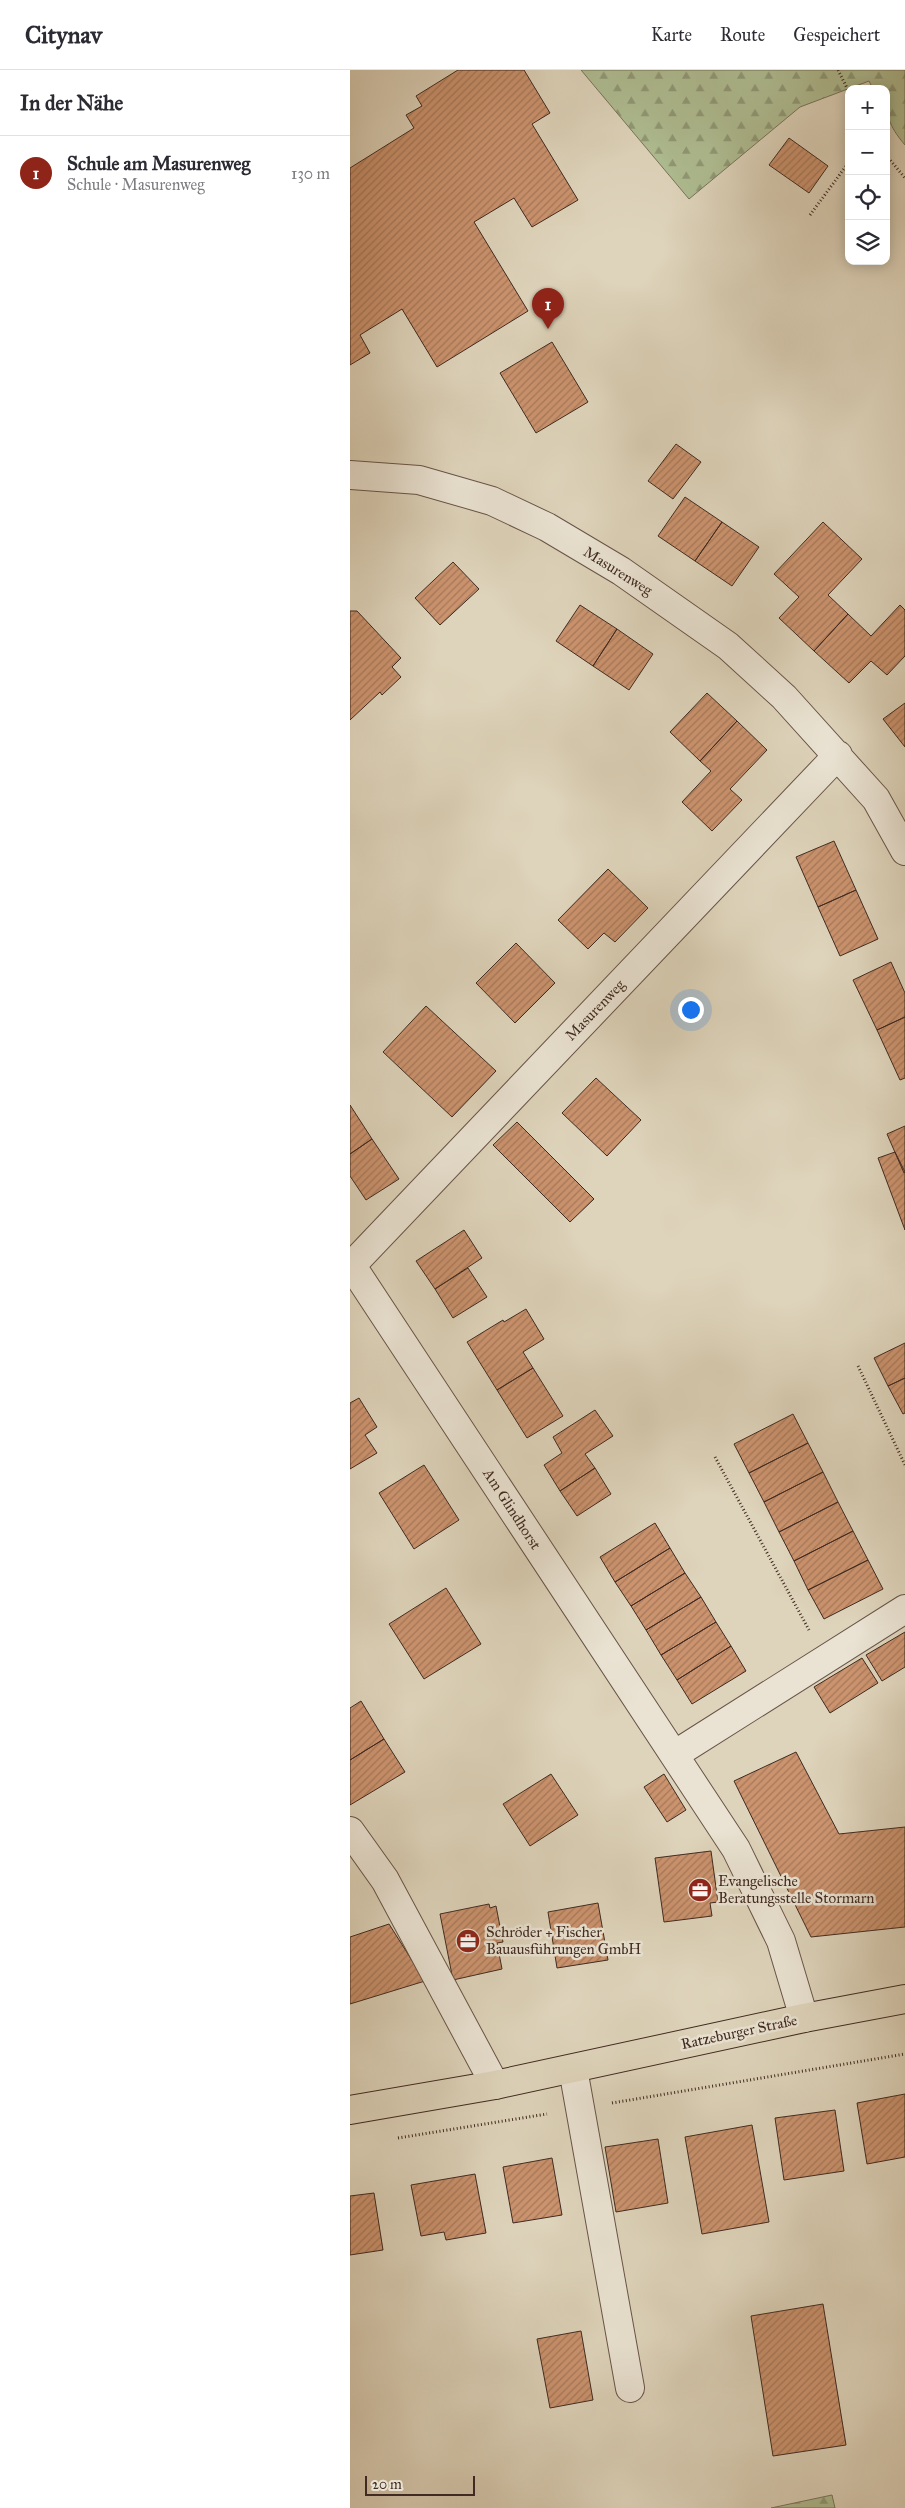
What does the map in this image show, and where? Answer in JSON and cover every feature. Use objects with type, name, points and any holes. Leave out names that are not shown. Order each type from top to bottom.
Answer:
[{"type":"main road","name":"Ratzeburger Straße","points":[[350,2110],[495,2085],[804,2018],[905,1999]]},
{"type":"street","name":"Masurenweg","points":[[350,475],[419,480],[492,501],[547,527],[621,571],[728,646],[784,697],[876,799],[905,851]]},
{"type":"street","name":"Masurenweg","points":[[351,1264],[838,755]]},
{"type":"street","name":"Am Glindhorst","points":[[351,1264],[736,1849],[781,1941],[804,2018]]},
{"type":"street","points":[[674,1755],[905,1609]]},
{"type":"street","points":[[350,1831],[385,1880],[495,2085]]},
{"type":"street","points":[[573,2068],[630,2388]]},
{"type":"path","points":[[838,70],[846,85]]},
{"type":"path","points":[[890,160],[905,178]]},
{"type":"path","points":[[810,215],[845,167]]},
{"type":"path","points":[[858,1366],[905,1465]]},
{"type":"path","points":[[715,1457],[825,1660]]},
{"type":"path","points":[[396,2138],[905,2054]]},
{"type":"green space","points":[[581,70],[905,70],[905,145],[890,121],[890,85],[871,85],[869,81],[858,85],[845,85],[845,90],[800,107],[689,199]]},
{"type":"green space","points":[[832,2495],[835,2508],[771,2508]]},
{"type":"building","points":[[458,70],[524,70],[550,113],[532,124],[578,200],[532,227],[514,198],[474,222],[528,311],[437,367],[402,309],[360,335],[370,353],[350,365],[350,168],[414,128],[406,115],[422,106],[416,96]]},
{"type":"building","points":[[789,138],[828,166],[809,193],[769,165]]},
{"type":"building","points":[[552,342],[588,402],[536,433],[500,373]]},
{"type":"building","points":[[676,444],[701,462],[673,499],[648,481]]},
{"type":"building","points":[[685,497],[722,522],[695,561],[658,536]]},
{"type":"building","points":[[722,522],[759,547],[732,586],[695,561]]},
{"type":"building","points":[[823,522],[862,559],[828,595],[848,614],[814,651],[779,618],[799,597],[774,574]]},
{"type":"building","points":[[453,562],[479,589],[440,625],[415,598]]},
{"type":"building","points":[[580,605],[617,629],[593,666],[556,641]]},
{"type":"building","points":[[900,605],[905,610],[905,656],[887,675],[871,661],[849,683],[814,651],[848,614],[871,636]]},
{"type":"building","points":[[350,611],[357,611],[401,658],[392,667],[401,677],[382,695],[380,692],[350,720]]},
{"type":"building","points":[[617,629],[653,654],[629,690],[593,666]]},
{"type":"building","points":[[707,693],[737,721],[700,761],[670,732]]},
{"type":"building","points":[[905,703],[905,747],[883,719]]},
{"type":"building","points":[[737,721],[767,750],[730,789],[742,800],[712,831],[682,802],[711,771],[700,761]]},
{"type":"building","points":[[834,841],[856,890],[818,907],[796,857]]},
{"type":"building","points":[[608,869],[648,908],[615,942],[604,933],[588,949],[558,920]]},
{"type":"building","points":[[856,890],[878,939],[840,956],[818,907]]},
{"type":"building","points":[[516,943],[555,983],[515,1023],[476,983]]},
{"type":"building","points":[[891,962],[905,993],[905,1017],[877,1030],[853,980]]},
{"type":"building","points":[[426,1006],[496,1071],[452,1117],[383,1052]]},
{"type":"building","points":[[905,1017],[905,1078],[900,1080],[877,1030]]},
{"type":"building","points":[[596,1078],[641,1120],[607,1156],[562,1113]]},
{"type":"building","points":[[350,1105],[372,1139],[350,1154]]},
{"type":"building","points":[[517,1122],[594,1199],[570,1222],[493,1145]]},
{"type":"building","points":[[905,1126],[905,1172],[904,1173],[887,1134]]},
{"type":"building","points":[[372,1139],[399,1179],[366,1200],[350,1176],[350,1154]]},
{"type":"building","points":[[895,1152],[905,1172],[905,1230],[878,1158]]},
{"type":"building","points":[[464,1230],[482,1258],[435,1289],[416,1261]]},
{"type":"building","points":[[468,1268],[487,1297],[453,1318],[435,1289]]},
{"type":"building","points":[[526,1309],[544,1339],[523,1352],[533,1368],[497,1390],[467,1342],[503,1320],[504,1322]]},
{"type":"building","points":[[905,1343],[905,1378],[888,1386],[874,1358]]},
{"type":"building","points":[[533,1368],[563,1416],[527,1438],[497,1390]]},
{"type":"building","points":[[905,1378],[905,1413],[903,1414],[888,1386]]},
{"type":"building","points":[[359,1398],[377,1427],[365,1435],[377,1453],[350,1469],[350,1403]]},
{"type":"building","points":[[595,1410],[613,1436],[585,1454],[595,1468],[560,1491],[544,1465],[562,1453],[553,1437]]},
{"type":"building","points":[[793,1414],[808,1443],[749,1473],[734,1444]]},
{"type":"building","points":[[808,1443],[823,1472],[764,1502],[749,1473]]},
{"type":"building","points":[[424,1465],[459,1520],[414,1549],[379,1493]]},
{"type":"building","points":[[595,1468],[611,1494],[577,1516],[560,1491]]},
{"type":"building","points":[[823,1472],[838,1502],[779,1532],[764,1502]]},
{"type":"building","points":[[838,1502],[853,1531],[794,1561],[779,1532]]},
{"type":"building","points":[[655,1523],[670,1548],[615,1582],[600,1557]]},
{"type":"building","points":[[853,1531],[868,1560],[808,1590],[794,1561]]},
{"type":"building","points":[[670,1548],[685,1573],[631,1606],[615,1582]]},
{"type":"building","points":[[868,1560],[883,1589],[824,1619],[808,1590]]},
{"type":"building","points":[[685,1573],[701,1597],[646,1630],[631,1606]]},
{"type":"building","points":[[446,1588],[481,1644],[424,1679],[389,1624]]},
{"type":"building","points":[[701,1597],[716,1622],[661,1655],[646,1630]]},
{"type":"building","points":[[716,1622],[731,1646],[677,1680],[661,1655]]},
{"type":"building","points":[[905,1632],[905,1667],[882,1681],[866,1655]]},
{"type":"building","points":[[731,1646],[746,1671],[692,1704],[677,1680]]},
{"type":"building","points":[[862,1658],[878,1683],[830,1713],[814,1687]]},
{"type":"building","points":[[361,1701],[384,1739],[350,1760],[350,1708]]},
{"type":"building","points":[[384,1739],[405,1772],[350,1805],[350,1760]]},
{"type":"building","points":[[796,1752],[839,1834],[905,1827],[905,1927],[811,1937],[734,1781]]},
{"type":"building","points":[[551,1774],[578,1815],[530,1846],[503,1804]]},
{"type":"building","points":[[664,1774],[686,1810],[667,1822],[644,1787]]},
{"type":"building","points":[[711,1851],[718,1902],[710,1903],[712,1916],[664,1922],[655,1858]]},
{"type":"building","points":[[598,1903],[608,1960],[557,1968],[548,1912]]},
{"type":"building","points":[[489,1904],[490,1908],[496,1906],[503,1942],[497,1943],[502,1969],[453,1980],[440,1914]]},
{"type":"building","points":[[389,1924],[425,1981],[350,2004],[350,1937]]},
{"type":"building","points":[[905,2094],[905,2157],[867,2164],[857,2103]]},
{"type":"building","points":[[835,2110],[844,2171],[784,2180],[775,2118]]},
{"type":"building","points":[[752,2125],[769,2222],[702,2234],[685,2137]]},
{"type":"building","points":[[658,2139],[668,2203],[616,2212],[605,2147]]},
{"type":"building","points":[[552,2158],[562,2215],[513,2223],[503,2167]]},
{"type":"building","points":[[475,2174],[486,2233],[446,2240],[444,2232],[421,2236],[411,2185]]},
{"type":"building","points":[[374,2193],[383,2250],[350,2255],[350,2196]]},
{"type":"building","points":[[823,2304],[846,2445],[773,2456],[751,2316]]},
{"type":"building","points":[[581,2331],[593,2400],[550,2408],[537,2339]]},
{"type":"place","name":"Schule am Masurenweg","points":[[548,329]]},
{"type":"place","name":"Evangelische Beratungsstelle Stormarn","points":[[700,1890]]},
{"type":"place","name":"Schröder + Fischer Bauausführungen GmbH","points":[[468,1941]]}]
